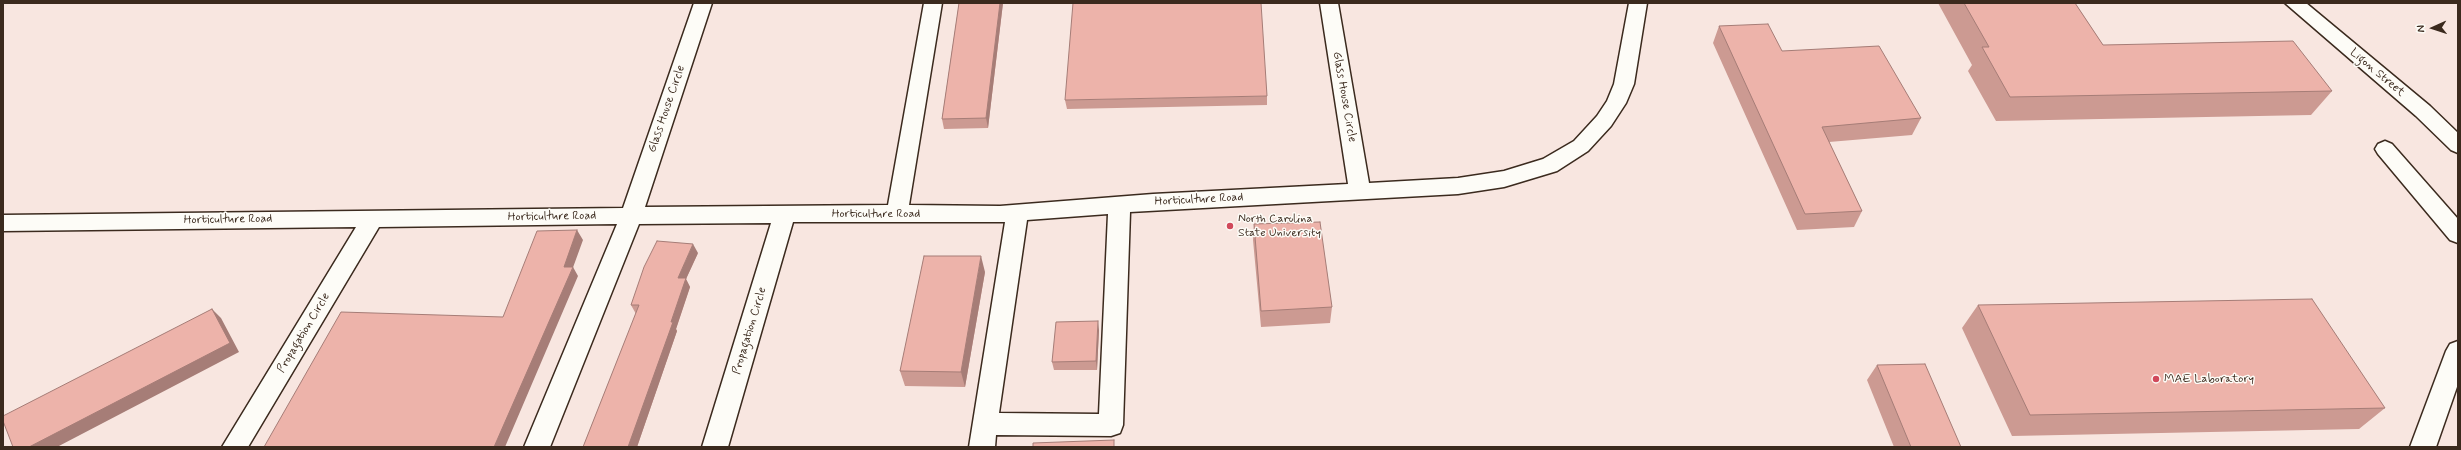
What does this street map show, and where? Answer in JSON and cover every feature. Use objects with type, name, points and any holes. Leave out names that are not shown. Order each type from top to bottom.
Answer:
[{"type":"street","name":"Glass House Circle","points":[[537,447],[631,216],[704,3]]},
{"type":"street","points":[[897,213],[933,3]]},
{"type":"street","name":"Glass House Circle","points":[[1328,3],[1360,192]]},
{"type":"street","name":"Horticulture Road","points":[[3,223],[785,214],[1017,213],[1119,205],[1458,186],[1504,179],[1550,165],[1581,146],[1604,121],[1619,96],[1624,84],[1638,3]]},
{"type":"street","name":"Ligon Street","points":[[2294,3],[2423,111],[2458,145]]},
{"type":"street","points":[[2385,149],[2458,234]]},
{"type":"street","points":[[1017,213],[983,436],[1111,425],[1119,205]]},
{"type":"street","name":"Propagation Circle","points":[[715,447],[785,214]]},
{"type":"street","name":"Propagation Circle","points":[[235,447],[373,219]]},
{"type":"street","points":[[2423,447],[2458,351]]},
{"type":"shaded area","name":"North Carolina State University","points":[[3,3],[2457,3],[2458,447],[3,447]]},
{"type":"building","points":[[959,3],[1000,3],[986,118],[942,119]]},
{"type":"building","points":[[1073,3],[1261,3],[1267,96],[1065,100]]},
{"type":"building","points":[[1964,3],[2075,3],[2103,45],[2293,41],[2332,91],[2010,97],[1982,47],[1989,47]]},
{"type":"building","points":[[1768,24],[1782,51],[1879,46],[1921,118],[1822,127],[1862,211],[1805,214],[1719,26]]},
{"type":"building","points":[[1320,222],[1332,307],[1261,311],[1254,224]]},
{"type":"building","points":[[577,230],[564,267],[573,267],[494,447],[264,447],[341,312],[503,317],[537,231]]},
{"type":"building","points":[[657,241],[693,244],[678,278],[686,278],[671,322],[673,322],[628,447],[583,447],[639,305],[631,305],[644,267]]},
{"type":"building","points":[[924,256],[981,256],[961,372],[900,371]]},
{"type":"building","name":"MAE Laboratory","points":[[2312,299],[2385,408],[2030,415],[1978,305]]},
{"type":"building","points":[[212,309],[230,343],[29,447],[13,447],[3,421],[3,416]]},
{"type":"building","points":[[1098,321],[1096,361],[1052,362],[1056,322]]},
{"type":"building","points":[[1925,364],[1961,447],[1911,447],[1877,365]]},
{"type":"building","points":[[1114,440],[1114,447],[1033,447],[1033,443]]},
{"type":"place","name":"North Carolina State University","points":[[1230,226]]},
{"type":"place","name":"MAE Laboratory","points":[[2156,379]]}]
